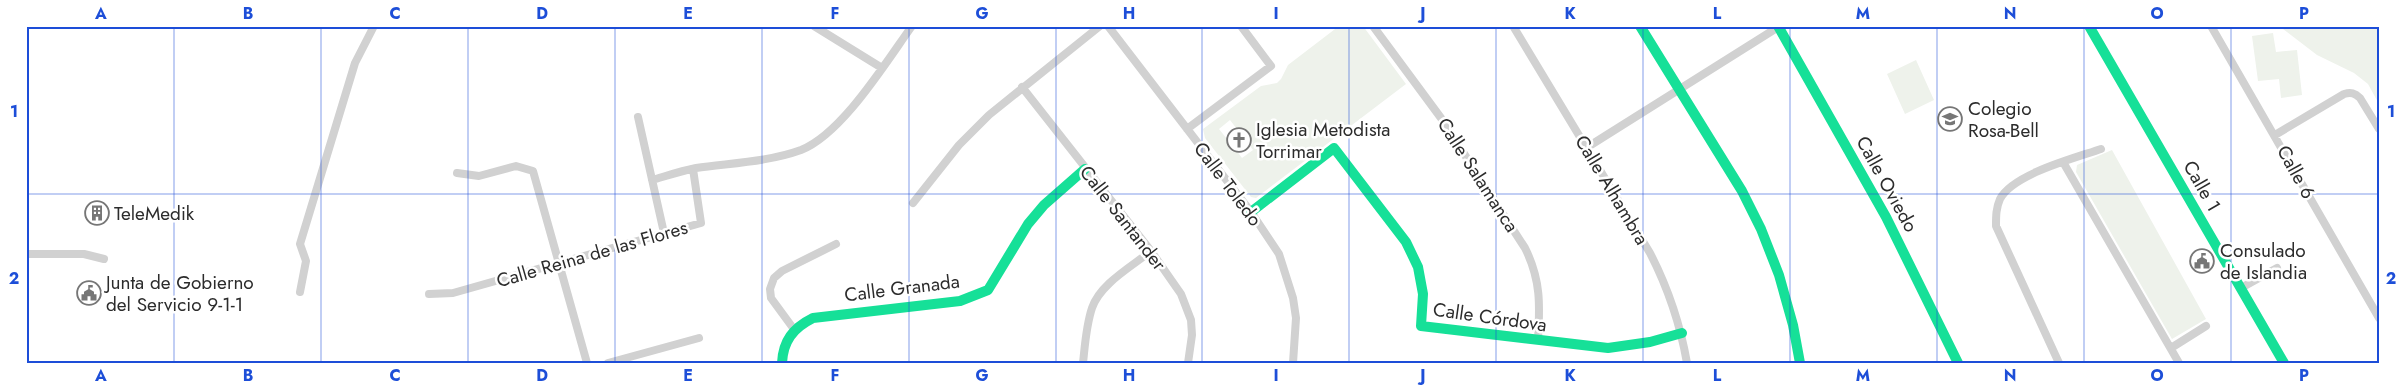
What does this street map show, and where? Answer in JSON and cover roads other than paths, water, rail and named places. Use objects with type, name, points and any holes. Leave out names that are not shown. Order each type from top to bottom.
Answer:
[{"type":"street","points":[[300,292],[306,261],[300,244],[355,63],[374,26]]},
{"type":"street","points":[[814,26],[882,68]]},
{"type":"street","points":[[652,180],[693,169],[774,157],[802,149],[828,134],[882,68],[912,26]]},
{"type":"street","points":[[913,203],[958,145],[989,115],[1100,26]]},
{"type":"street","name":"Calle Toledo","points":[[1108,26],[1250,212],[1279,254],[1287,275],[1296,318],[1293,363]]},
{"type":"street","points":[[1187,129],[1272,66],[1241,26]]},
{"type":"street","name":"Calle Salamanca","points":[[1373,26],[1441,118],[1525,248],[1535,268],[1539,291],[1538,340]]},
{"type":"street","name":"Calle Alhambra","points":[[1513,26],[1650,253],[1667,285],[1682,333],[1687,363]]},
{"type":"street","points":[[1640,26],[1742,191],[1761,229],[1780,275],[1793,325],[1800,363]]},
{"type":"street","name":"Calle 1","points":[[2089,26],[2284,363]]},
{"type":"street","name":"Calle 6","points":[[2211,26],[2379,318]]},
{"type":"street","points":[[1586,148],[1779,27]]},
{"type":"street","name":"Calle Oviedo","points":[[1779,27],[1886,217],[1958,363]]},
{"type":"street","name":"Calle Santander","points":[[1022,87],[1151,251],[1186,304],[1191,320],[1192,335],[1188,363]]},
{"type":"street","points":[[2275,135],[2344,94],[2350,93],[2356,94],[2360,98],[2379,129]]},
{"type":"street","points":[[638,117],[664,233]]},
{"type":"street","name":"Calle Córdova","points":[[1250,212],[1334,148],[1406,242],[1418,267],[1424,294],[1421,326],[1608,348],[1650,342],[1682,333]]},
{"type":"street","points":[[2059,363],[1996,226],[1996,211],[2001,197],[2019,182],[2063,162],[2101,149]]},
{"type":"street","points":[[2063,162],[2179,363]]},
{"type":"street","points":[[457,173],[479,176],[516,166],[525,167],[532,172],[587,363]]},
{"type":"street","name":"Calle Reina de las Flores","points":[[429,294],[453,293],[701,223],[693,169]]},
{"type":"street","name":"Calle Granada","points":[[793,328],[812,318],[960,301],[988,290],[1028,224],[1044,205],[1085,169]]},
{"type":"street","points":[[782,363],[785,340],[793,328],[772,298],[770,289],[774,278],[782,271],[836,244]]},
{"type":"street","points":[[1083,363],[1092,306],[1100,294],[1151,251]]},
{"type":"street","points":[[26,254],[84,254],[104,259]]},
{"type":"street","points":[[2241,288],[2277,268]]},
{"type":"street","points":[[2170,348],[2206,326]]},
{"type":"street","points":[[608,363],[699,338]]},
{"type":"place","name":"Colegio Rosa-Bell","points":[[1950,119]]},
{"type":"place","name":"Iglesia Metodista Torrimar","points":[[1239,140]]},
{"type":"place","name":"TeleMedik","points":[[97,213]]},
{"type":"place","name":"Consulado de Islandia","points":[[2202,261]]},
{"type":"place","name":"Junta de Gobierno del Servicio 9-1-1","points":[[89,293]]}]
